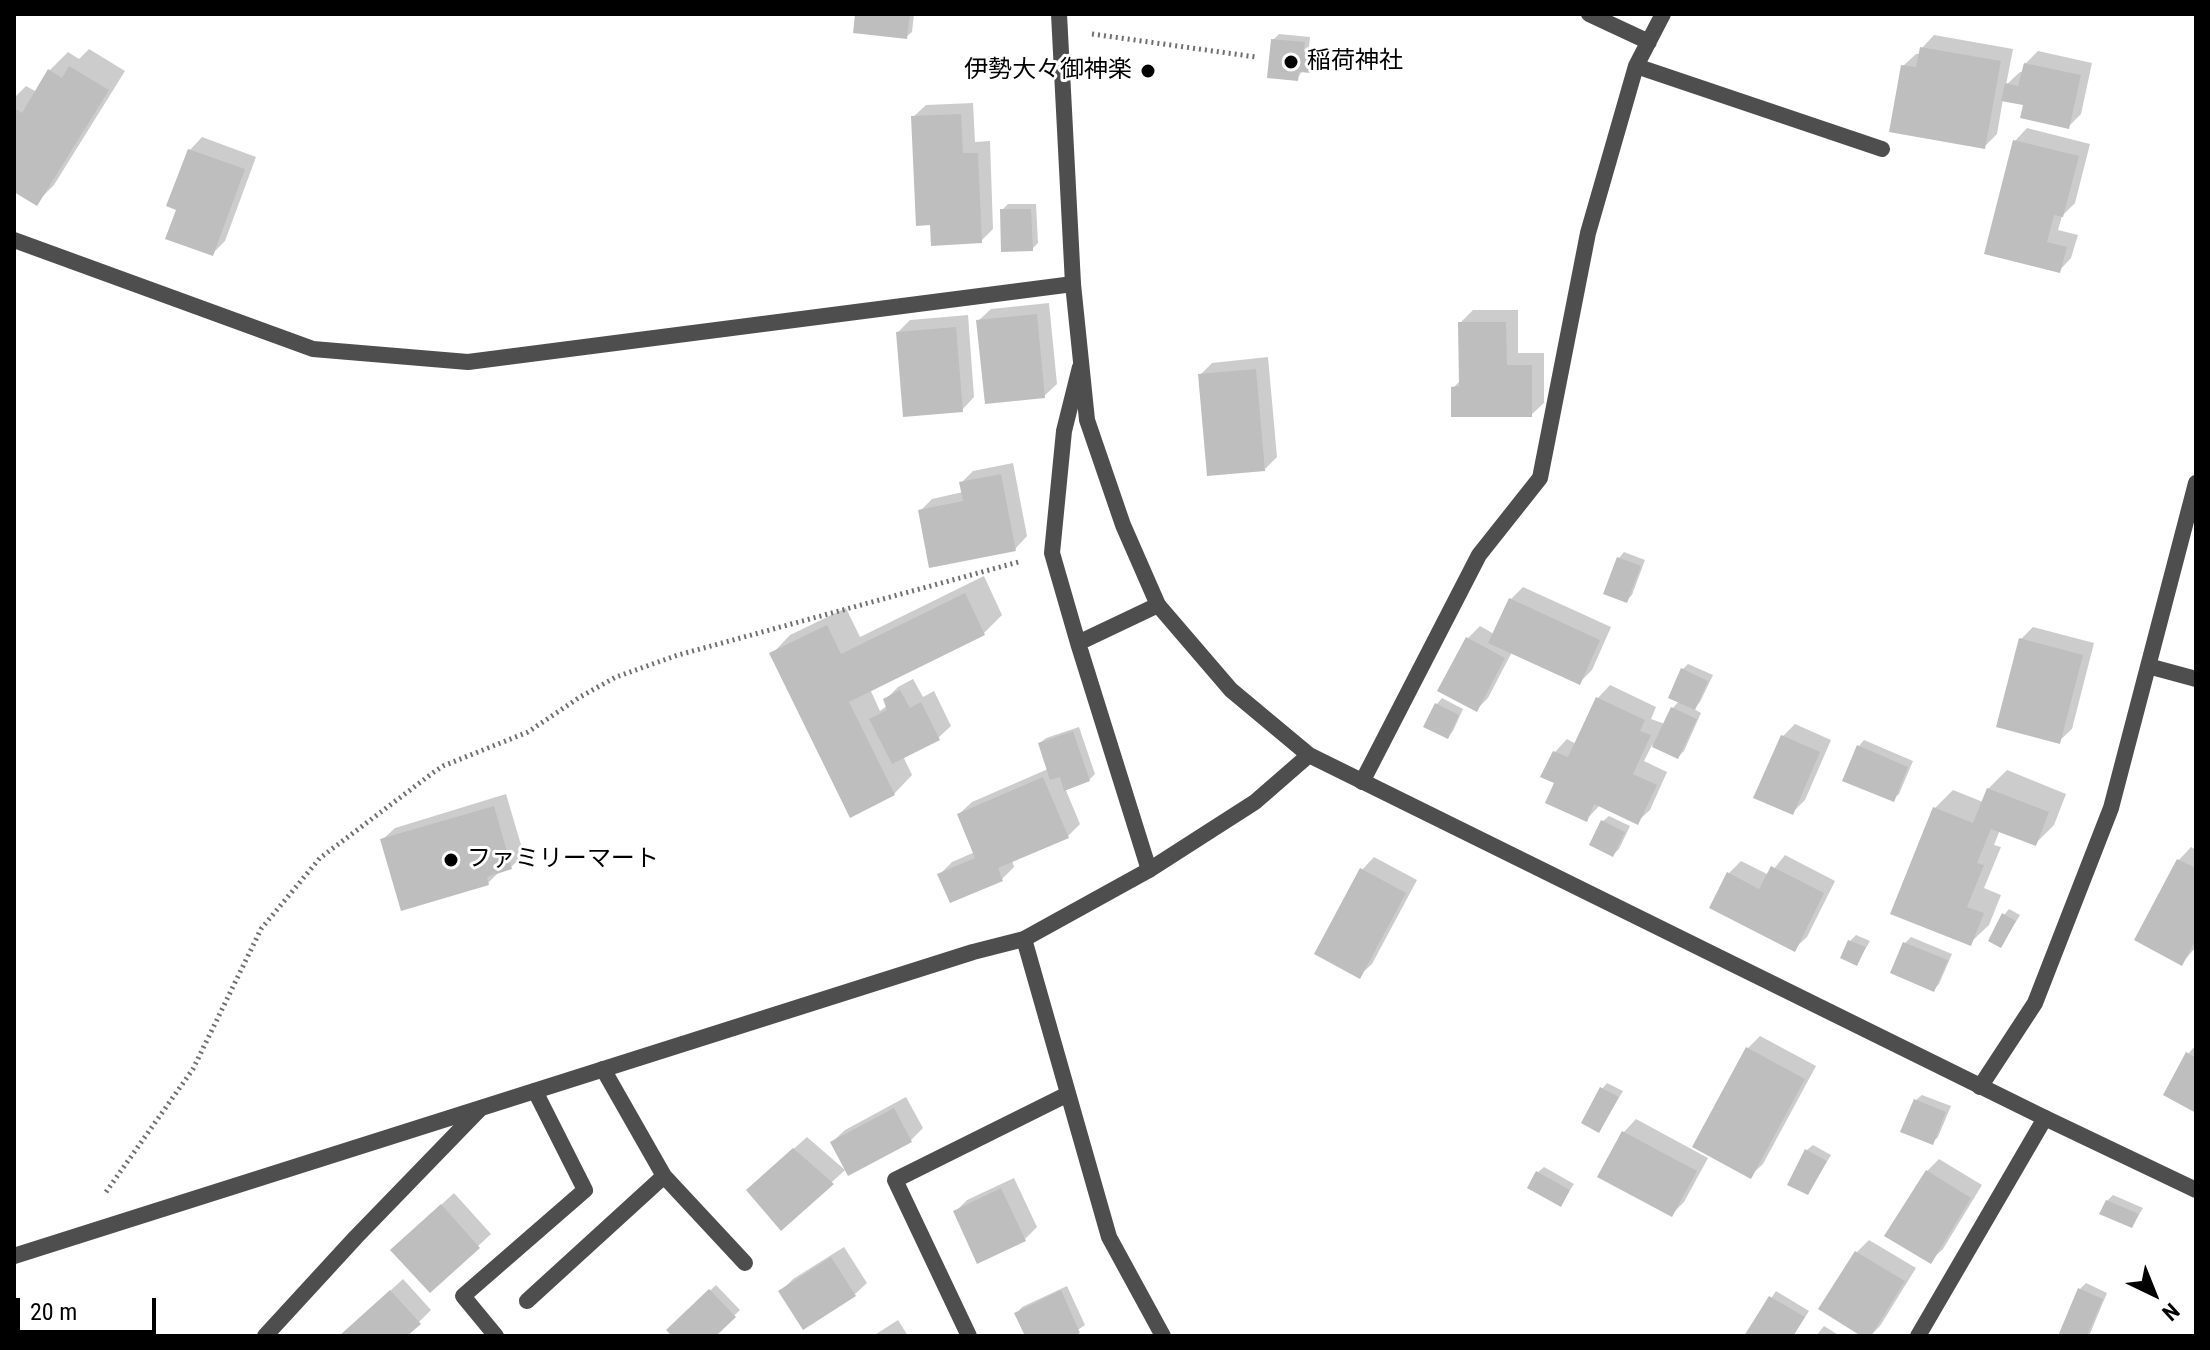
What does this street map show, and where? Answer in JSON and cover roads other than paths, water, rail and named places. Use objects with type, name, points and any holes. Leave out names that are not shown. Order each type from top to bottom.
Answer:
[{"type":"street","points":[[1589,14],[1649,42]]},
{"type":"street","points":[[1362,782],[1479,555],[1540,478],[1588,233],[1636,66],[1663,14]]},
{"type":"street","points":[[1059,22],[1073,284],[1087,420],[1123,525],[1158,605],[1231,690],[1309,755],[1980,1087],[2196,1190]]},
{"type":"street","points":[[1636,66],[1882,149]]},
{"type":"street","points":[[14,240],[313,349],[468,362],[1073,284]]},
{"type":"street","points":[[1080,365],[1064,431],[1052,553],[1149,870]]},
{"type":"street","points":[[1980,1087],[2035,1003],[2111,808],[2196,483]]},
{"type":"street","points":[[1078,643],[1158,605]]},
{"type":"street","points":[[2148,666],[2196,679]]},
{"type":"street","points":[[14,1256],[973,952],[1024,939],[1149,870],[1255,802],[1309,755]]},
{"type":"street","points":[[1024,939],[1109,1237],[1163,1336]]},
{"type":"street","points":[[603,1069],[664,1176],[745,1263]]},
{"type":"street","points":[[496,1336],[463,1296],[585,1190],[535,1091]]},
{"type":"street","points":[[969,1336],[895,1180],[1068,1094]]},
{"type":"street","points":[[265,1336],[480,1109]]},
{"type":"street","points":[[1918,1336],[2045,1118]]},
{"type":"street","points":[[527,1301],[664,1176]]},
{"type":"place","name":"稲荷神社","points":[[1291,62]]},
{"type":"place","name":"伊勢大々御神楽","points":[[1148,71]]},
{"type":"place","name":"ファミリーマート","points":[[451,860]]}]
